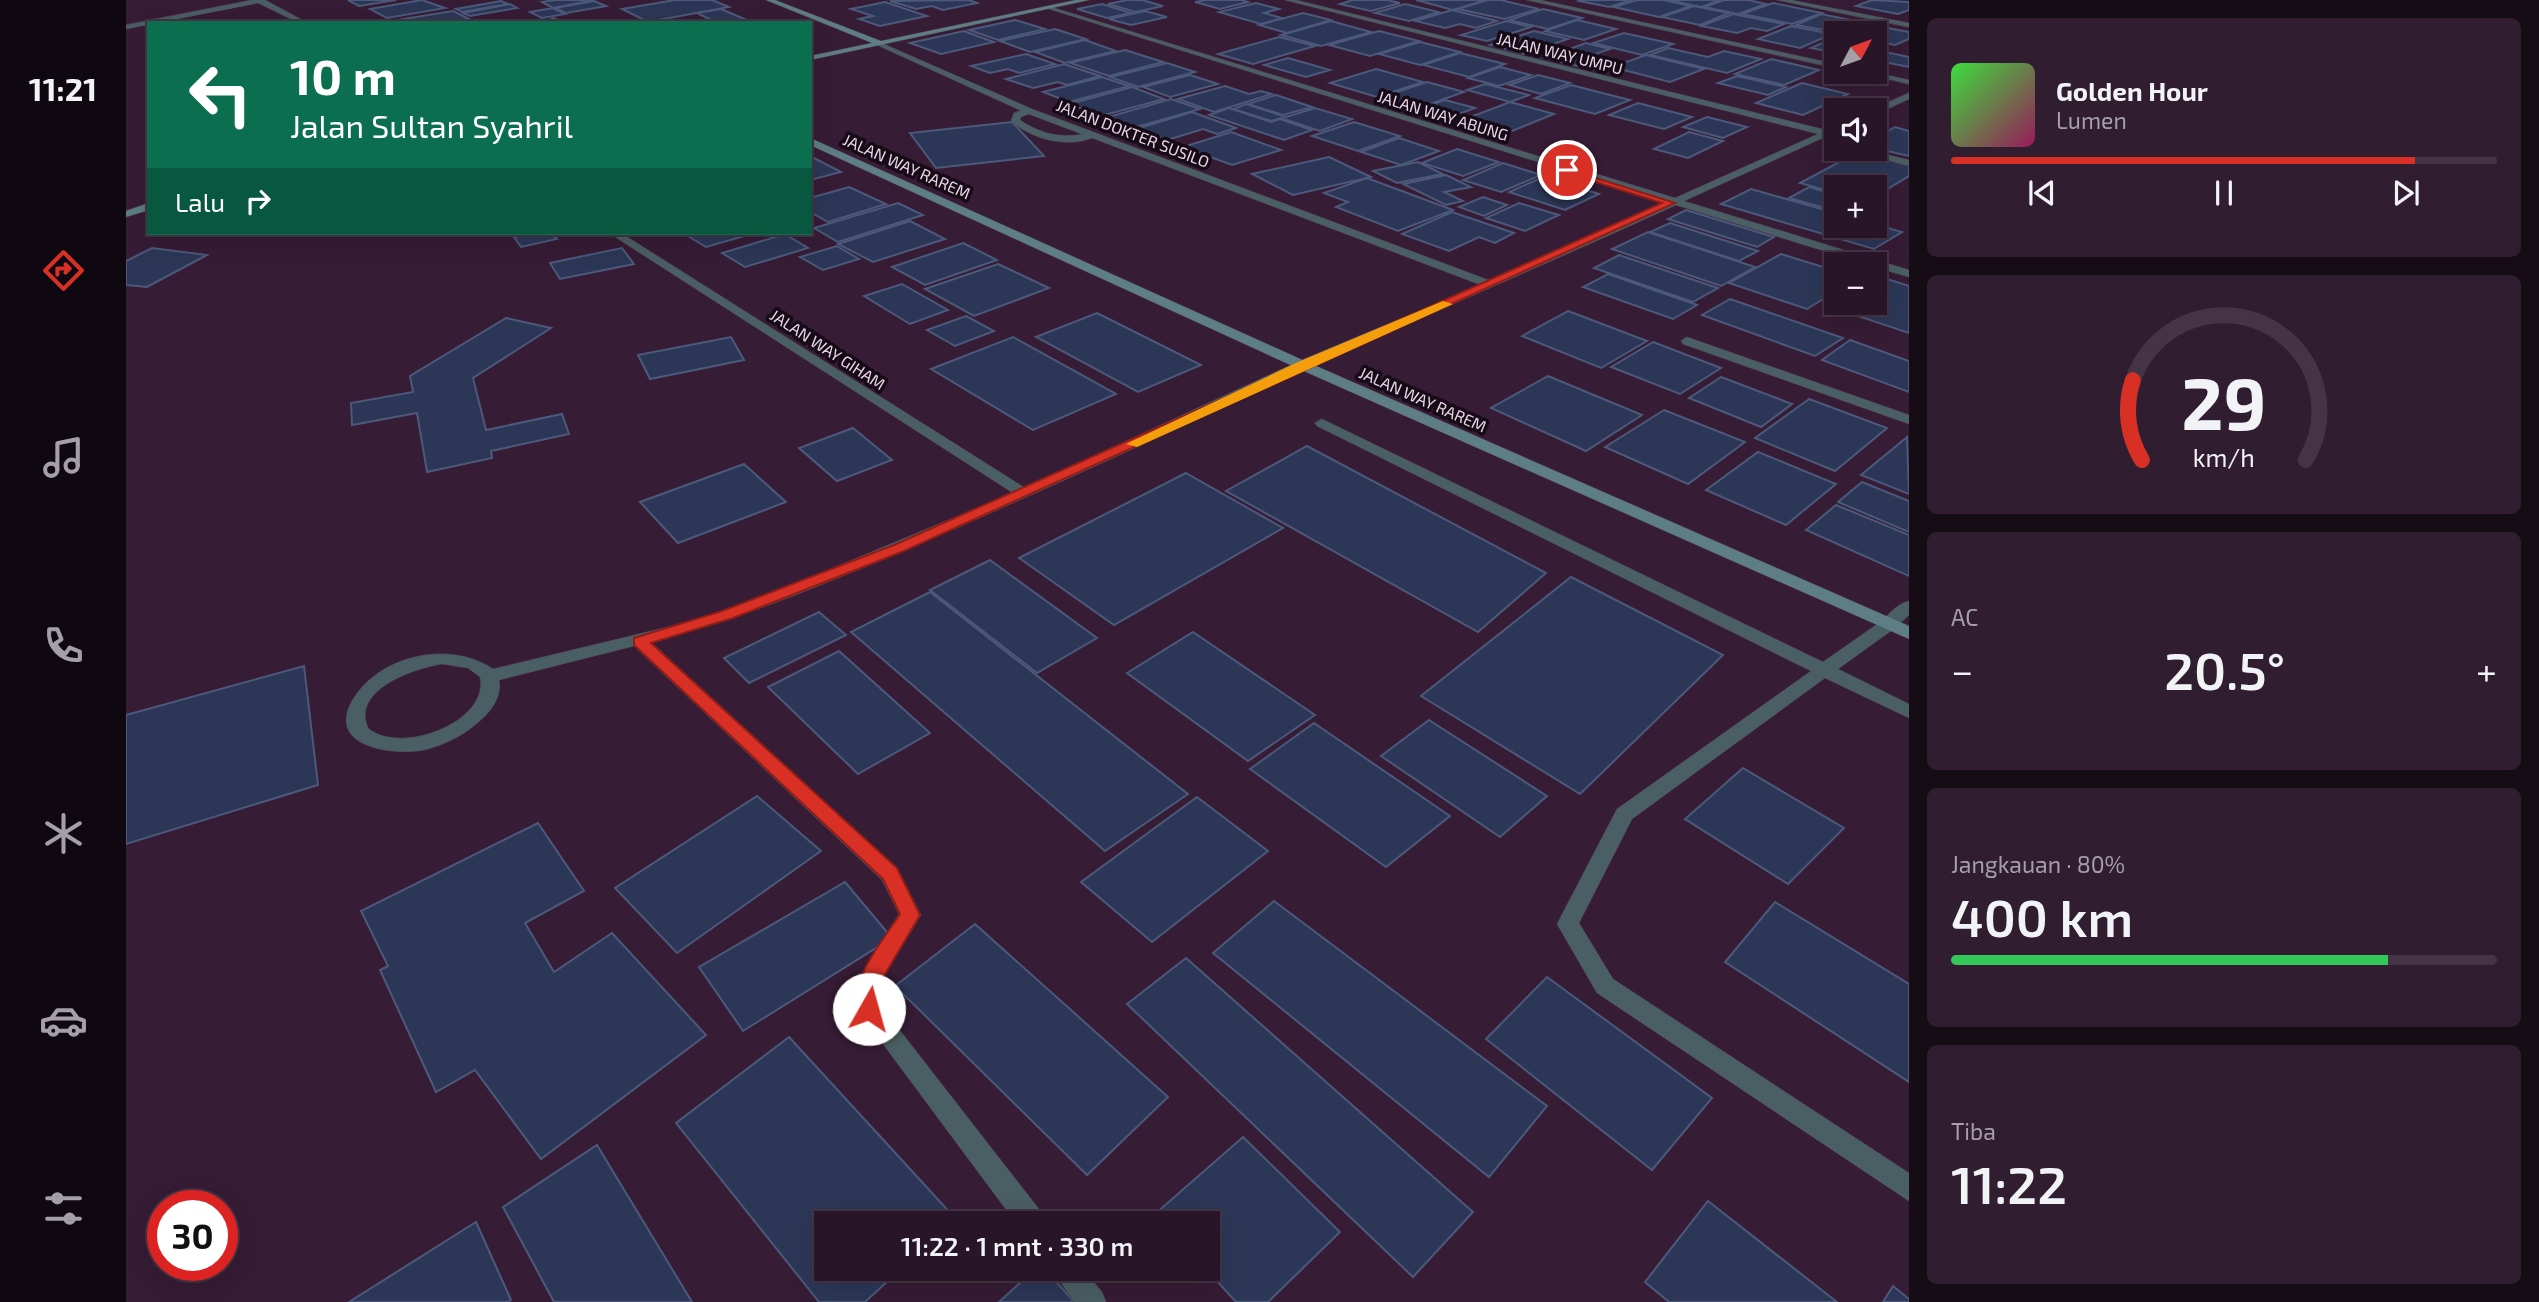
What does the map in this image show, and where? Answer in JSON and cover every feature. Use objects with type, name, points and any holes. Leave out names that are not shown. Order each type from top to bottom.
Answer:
[{"type":"street","name":"JALAN DOKTER SUSILO","points":[[769,0],[880,43],[1029,111],[1490,285]]},
{"type":"street","points":[[812,58],[1086,0]]},
{"type":"street","name":"JALAN WAY UMPU","points":[[1288,0],[1824,129]]},
{"type":"street","points":[[1530,0],[1824,63]]},
{"type":"street","points":[[1780,0],[1909,25]]},
{"type":"street","points":[[159,21],[261,1],[301,21]]},
{"type":"street","name":"JALAN WAY ABUNG","points":[[1049,8],[1670,203],[1909,274]]},
{"type":"street","points":[[202,13],[213,18]]},
{"type":"street","points":[[126,27],[147,23]]},
{"type":"street","points":[[1887,77],[1909,82]]},
{"type":"street","points":[[1887,106],[1909,96]]},
{"type":"street","points":[[1029,111],[1017,115],[1015,121],[1050,139],[1069,141],[1093,135]]},
{"type":"street","points":[[489,676],[702,624],[803,587],[1024,494],[1302,365],[1490,285],[1824,134]]},
{"type":"street","points":[[1815,139],[1824,141]]},
{"type":"street","name":"JALAN WAY RAREM","points":[[812,142],[1302,365],[1909,633]]},
{"type":"street","points":[[1887,157],[1909,163]]},
{"type":"street","points":[[126,214],[147,207]]},
{"type":"street","name":"JALAN WAY GIHAM","points":[[617,235],[1024,494]]},
{"type":"street","points":[[1687,341],[1909,421]]},
{"type":"street","points":[[1322,423],[1909,712]]},
{"type":"street","points":[[1909,606],[1889,624],[1624,814],[1568,924],[1605,986],[1909,1188]]},
{"type":"street","points":[[639,641],[890,874],[911,915],[870,979],[869,1009],[1023,1211]]},
{"type":"street","points":[[463,659],[479,666],[489,676],[492,690],[487,705],[473,720],[454,733],[430,742],[406,746],[383,745],[367,738],[357,726],[356,712],[363,696],[397,670],[419,662],[463,659]]},
{"type":"street","points":[[1075,1281],[1092,1302]]},
{"type":"building","points":[[348,0],[396,0],[359,6]]},
{"type":"building","points":[[422,0],[445,8],[387,18],[370,9]]},
{"type":"building","points":[[594,0],[553,8],[542,2]]},
{"type":"building","points":[[675,0],[712,0],[729,7],[653,21],[646,21],[622,9]]},
{"type":"building","points":[[969,0],[977,3],[943,10],[932,6],[916,9],[890,1]]},
{"type":"building","points":[[1142,0],[1163,6],[1136,12],[1108,4]]},
{"type":"building","points":[[1353,0],[1387,0],[1400,3],[1371,11],[1340,4]]},
{"type":"building","points":[[1416,0],[1486,0],[1453,10]]},
{"type":"building","points":[[1488,0],[1539,9],[1504,19],[1458,9]]},
{"type":"building","points":[[1632,0],[1609,7],[1579,1]]},
{"type":"building","points":[[1637,0],[1663,0],[1691,6],[1659,17],[1614,7]]},
{"type":"building","points":[[1668,0],[1720,0],[1701,7]]},
{"type":"building","points":[[1724,0],[1748,0],[1766,4],[1738,14],[1704,7]]},
{"type":"building","points":[[1872,0],[1909,2],[1909,10],[1898,14],[1856,6]]},
{"type":"building","points":[[501,1],[508,4],[462,12],[456,9]]},
{"type":"building","points":[[594,1],[606,6],[566,13],[555,8]]},
{"type":"building","points":[[885,2],[927,16],[880,26],[859,19],[873,16],[851,9]]},
{"type":"building","points":[[1195,2],[1248,2],[1220,9]]},
{"type":"building","points":[[1256,3],[1279,9],[1264,13],[1282,18],[1261,24],[1219,12]]},
{"type":"building","points":[[1773,3],[1822,13],[1792,24],[1742,14]]},
{"type":"building","points":[[510,4],[517,8],[470,16],[463,13]]},
{"type":"building","points":[[1102,4],[1131,13],[1107,18],[1077,9]]},
{"type":"building","points":[[1405,4],[1439,12],[1409,21],[1375,13]]},
{"type":"building","points":[[1694,6],[1729,13],[1700,25],[1662,17]]},
{"type":"building","points":[[553,8],[565,14],[542,18],[530,12]]},
{"type":"building","points":[[721,9],[749,21],[713,21],[697,13]]},
{"type":"building","points":[[1543,9],[1582,18],[1548,29],[1509,20]]},
{"type":"building","points":[[1452,10],[1497,21],[1476,28],[1460,24],[1445,28],[1415,21]]},
{"type":"building","points":[[453,11],[469,19],[458,21],[391,21]]},
{"type":"building","points":[[1145,11],[1167,17],[1131,25],[1109,19]]},
{"type":"building","points":[[1303,13],[1331,20],[1287,33],[1259,25]]},
{"type":"building","points":[[1733,14],[1784,24],[1767,31],[1751,28],[1737,33],[1701,26]]},
{"type":"building","points":[[1821,14],[1855,21],[1824,21],[1824,30],[1796,25]]},
{"type":"building","points":[[1015,20],[1045,29],[998,40],[969,30]]},
{"type":"building","points":[[1577,20],[1616,29],[1584,40],[1545,31]]},
{"type":"building","points":[[1331,21],[1371,32],[1321,46],[1281,35]]},
{"type":"building","points":[[1506,21],[1531,27],[1487,41],[1461,35]]},
{"type":"building","points":[[1791,26],[1824,32],[1824,38],[1800,48],[1758,39]]},
{"type":"building","points":[[1887,28],[1909,32],[1909,39],[1895,45],[1887,43]]},
{"type":"building","points":[[1055,29],[1086,39],[1030,52],[1000,41]]},
{"type":"building","points":[[964,31],[994,42],[941,54],[910,43]]},
{"type":"building","points":[[1379,31],[1419,41],[1370,56],[1329,45]]},
{"type":"building","points":[[1534,31],[1568,39],[1524,54],[1490,45]]},
{"type":"building","points":[[1624,33],[1673,44],[1642,55],[1593,43]]},
{"type":"building","points":[[1279,37],[1315,46],[1253,64],[1218,54]]},
{"type":"building","points":[[1085,40],[1116,51],[1065,63],[1035,52]]},
{"type":"building","points":[[1420,42],[1460,52],[1420,65],[1379,54]]},
{"type":"building","points":[[1824,42],[1824,51],[1811,48]]},
{"type":"building","points":[[1586,43],[1610,49],[1589,56],[1615,62],[1594,70],[1544,58]]},
{"type":"building","points":[[1668,48],[1708,57],[1724,51],[1761,59],[1727,73],[1650,55]]},
{"type":"building","points":[[1125,50],[1163,62],[1109,76],[1070,63]]},
{"type":"building","points":[[1887,52],[1909,57],[1909,67],[1887,63]]},
{"type":"building","points":[[1460,53],[1505,64],[1469,77],[1423,65]]},
{"type":"building","points":[[1026,54],[1055,64],[1019,73],[1008,69],[990,73],[971,66]]},
{"type":"building","points":[[1646,55],[1704,69],[1670,82],[1612,67]]},
{"type":"building","points":[[1288,58],[1330,70],[1306,77],[1264,65]]},
{"type":"building","points":[[1771,59],[1819,70],[1784,85],[1735,74]]},
{"type":"building","points":[[1167,63],[1195,72],[1138,87],[1110,77]]},
{"type":"building","points":[[1064,64],[1100,76],[1067,85],[1058,82],[1033,88],[1006,79]]},
{"type":"building","points":[[1500,67],[1531,75],[1499,86],[1468,78]]},
{"type":"building","points":[[1376,69],[1423,82],[1377,97],[1330,83]]},
{"type":"building","points":[[1190,75],[1218,84],[1170,97],[1143,87]]},
{"type":"building","points":[[1538,75],[1570,83],[1541,94],[1509,85]]},
{"type":"building","points":[[1737,76],[1786,87],[1768,95],[1718,83]]},
{"type":"building","points":[[1102,77],[1129,86],[1069,102],[1043,92]]},
{"type":"building","points":[[1427,82],[1464,92],[1416,109],[1379,98]]},
{"type":"building","points":[[1802,83],[1848,94],[1839,98],[1824,98],[1824,105],[1803,115],[1756,103]]},
{"type":"building","points":[[1485,84],[1529,95],[1510,102],[1467,90]]},
{"type":"building","points":[[1571,85],[1630,100],[1595,114],[1535,98]]},
{"type":"building","points":[[1225,86],[1249,94],[1261,91],[1272,94],[1214,112],[1178,99]]},
{"type":"building","points":[[1132,87],[1164,99],[1101,116],[1069,104]]},
{"type":"building","points":[[1276,95],[1312,107],[1283,115],[1248,104]]},
{"type":"building","points":[[1171,99],[1200,109],[1133,128],[1105,118]]},
{"type":"building","points":[[1445,100],[1475,108],[1448,118],[1418,109]]},
{"type":"building","points":[[1510,102],[1554,114],[1512,131],[1468,118]]},
{"type":"building","points":[[1638,103],[1692,117],[1664,129],[1609,115]]},
{"type":"building","points":[[1246,104],[1286,117],[1315,108],[1352,119],[1320,131],[1281,118],[1271,121],[1233,109]]},
{"type":"building","points":[[1229,108],[1271,122],[1280,119],[1312,130],[1284,140],[1209,115]]},
{"type":"building","points":[[1192,112],[1236,128],[1217,134],[1203,129],[1167,140],[1136,129]]},
{"type":"building","points":[[1707,117],[1747,127],[1723,138],[1683,127]]},
{"type":"building","points":[[1012,122],[1044,156],[936,168],[910,133]]},
{"type":"building","points":[[1354,122],[1400,136],[1358,151],[1312,136]]},
{"type":"building","points":[[1895,127],[1909,131],[1909,156],[1887,151],[1887,132]]},
{"type":"building","points":[[1231,132],[1281,150],[1232,165],[1183,147]]},
{"type":"building","points":[[1689,132],[1723,141],[1688,158],[1654,149]]},
{"type":"building","points":[[1399,138],[1439,151],[1401,165],[1361,152]]},
{"type":"building","points":[[1457,149],[1499,162],[1463,176],[1422,163]]},
{"type":"building","points":[[812,157],[841,172],[812,179]]},
{"type":"building","points":[[1329,157],[1371,177],[1293,195],[1252,174]]},
{"type":"building","points":[[1887,159],[1909,165],[1909,176],[1887,189],[1887,175],[1824,175],[1824,190],[1800,183],[1841,161]]},
{"type":"building","points":[[1418,162],[1443,174],[1397,183],[1373,171]]},
{"type":"building","points":[[1503,163],[1541,175],[1501,192],[1463,180]]},
{"type":"building","points":[[1446,175],[1471,187],[1444,192],[1463,201],[1446,205],[1403,184]]},
{"type":"building","points":[[1543,177],[1599,194],[1565,210],[1509,192]]},
{"type":"building","points":[[1367,178],[1453,210],[1398,231],[1336,207],[1348,202],[1324,193]]},
{"type":"building","points":[[849,187],[886,204],[828,222],[812,213],[812,197]]},
{"type":"building","points":[[1809,187],[1824,191],[1824,208],[1789,198]]},
{"type":"building","points":[[1751,189],[1824,210],[1824,234],[1721,204]]},
{"type":"building","points":[[1483,197],[1507,205],[1484,216],[1459,207]]},
{"type":"building","points":[[898,203],[923,215],[838,242],[814,228]]},
{"type":"building","points":[[1519,203],[1559,215],[1525,231],[1486,218]]},
{"type":"building","points":[[1686,210],[1774,237],[1757,247],[1668,219]]},
{"type":"building","points":[[1452,212],[1514,233],[1495,243],[1479,237],[1449,251],[1402,234]]},
{"type":"building","points":[[910,221],[945,239],[873,262],[838,244]]},
{"type":"building","points":[[1670,223],[1758,251],[1739,261],[1650,232]]},
{"type":"building","points":[[1887,228],[1902,232],[1874,249],[1837,238],[1887,238]]},
{"type":"building","points":[[1648,232],[1755,267],[1721,286],[1612,249]]},
{"type":"building","points":[[554,235],[557,239],[521,247],[514,237]]},
{"type":"building","points":[[686,235],[748,235],[706,247]]},
{"type":"building","points":[[782,235],[787,235],[808,248],[745,267],[722,253]]},
{"type":"building","points":[[963,243],[997,260],[925,285],[892,267]]},
{"type":"building","points":[[837,246],[859,259],[823,270],[800,257]]},
{"type":"building","points":[[152,248],[207,255],[147,287],[126,285],[126,261]]},
{"type":"building","points":[[622,248],[634,264],[560,279],[550,263]]},
{"type":"building","points":[[1781,254],[1824,267],[1824,298],[1807,309],[1729,283]]},
{"type":"building","points":[[1619,255],[1718,288],[1693,302],[1594,268]]},
{"type":"building","points":[[998,264],[1049,288],[974,316],[925,289]]},
{"type":"building","points":[[1608,274],[1697,305],[1673,319],[1583,287]]},
{"type":"building","points":[[1887,279],[1909,286],[1909,333],[1855,315],[1887,315]]},
{"type":"building","points":[[902,284],[948,310],[910,324],[864,296]]},
{"type":"building","points":[[1730,299],[1843,338],[1815,356],[1702,315]]},
{"type":"building","points":[[1568,311],[1647,341],[1601,368],[1522,336]]},
{"type":"building","points":[[1097,313],[1201,365],[1138,392],[1036,337]]},
{"type":"building","points":[[966,316],[994,331],[955,346],[927,330]]},
{"type":"building","points":[[506,318],[551,328],[473,378],[486,430],[562,414],[569,434],[491,451],[492,458],[427,472],[417,413],[352,425],[351,403],[413,392],[410,376]]},
{"type":"building","points":[[731,337],[744,360],[650,379],[638,355]]},
{"type":"building","points":[[1013,337],[1116,394],[1033,430],[931,369]]},
{"type":"building","points":[[1850,340],[1909,361],[1909,392],[1822,360]]},
{"type":"building","points":[[1653,342],[1721,368],[1680,394],[1611,367]]},
{"type":"building","points":[[1548,376],[1642,415],[1586,451],[1491,408]]},
{"type":"building","points":[[1721,377],[1792,404],[1761,427],[1689,398]]},
{"type":"building","points":[[1809,399],[1887,428],[1835,471],[1755,438]]},
{"type":"building","points":[[1664,410],[1745,442],[1688,484],[1605,447]]},
{"type":"building","points":[[853,428],[892,460],[837,481],[799,448]]},
{"type":"building","points":[[1907,437],[1909,494],[1861,475]]},
{"type":"building","points":[[1307,446],[1546,573],[1478,632],[1226,491]]},
{"type":"building","points":[[1758,452],[1836,484],[1786,525],[1706,490]]},
{"type":"building","points":[[744,464],[786,502],[678,543],[640,502]]},
{"type":"building","points":[[1186,473],[1283,528],[1114,625],[1019,558]]},
{"type":"building","points":[[1862,482],[1909,501],[1909,532],[1838,502]]},
{"type":"building","points":[[1836,505],[1909,535],[1909,576],[1806,530]]},
{"type":"building","points":[[990,560],[1097,638],[1037,673],[930,590]]},
{"type":"building","points":[[1571,577],[1723,655],[1580,794],[1421,696]]},
{"type":"building","points":[[930,592],[1188,794],[1105,851],[851,632]]},
{"type":"building","points":[[819,612],[846,635],[749,683],[724,658]]},
{"type":"building","points":[[1193,632],[1315,715],[1248,761],[1127,673]]},
{"type":"building","points":[[839,651],[930,733],[858,774],[768,687]]},
{"type":"building","points":[[304,666],[318,785],[126,844],[126,715]]},
{"type":"building","points":[[1429,720],[1547,796],[1500,837],[1381,756]]},
{"type":"building","points":[[1314,723],[1450,816],[1386,867],[1250,769]]},
{"type":"building","points":[[1743,768],[1844,828],[1788,884],[1685,819]]},
{"type":"building","points":[[757,796],[821,851],[677,953],[615,888]]},
{"type":"building","points":[[1197,797],[1268,851],[1152,942],[1081,882]]},
{"type":"building","points":[[538,823],[584,891],[525,923],[554,972],[612,933],[706,1035],[541,1159],[475,1070],[436,1092],[380,970],[388,966],[361,911]]},
{"type":"building","points":[[845,882],[892,938],[743,1031],[699,967]]},
{"type":"building","points":[[1274,901],[1547,1106],[1489,1177],[1213,953]]},
{"type":"building","points":[[1775,902],[1909,984],[1909,1082],[1725,962]]},
{"type":"building","points":[[975,924],[1168,1097],[1087,1175],[895,986]]},
{"type":"building","points":[[1186,958],[1473,1212],[1413,1277],[1127,1004]]},
{"type":"building","points":[[1547,977],[1712,1098],[1652,1170],[1486,1039]]},
{"type":"building","points":[[789,1037],[949,1211],[814,1211],[814,1281],[888,1281],[865,1302],[819,1302],[676,1123]]},
{"type":"building","points":[[1243,1137],[1340,1232],[1268,1302],[1236,1302],[1217,1281],[1220,1281],[1220,1211],[1158,1211]]},
{"type":"building","points":[[597,1145],[692,1302],[554,1302],[503,1207]]},
{"type":"building","points":[[1708,1201],[1837,1302],[1669,1302],[1645,1282]]},
{"type":"building","points":[[476,1222],[511,1300],[508,1302],[349,1302]]},
{"type":"building","points":[[1022,1281],[1056,1281],[1074,1302],[999,1302]]},
{"type":"building","points":[[1893,1286],[1909,1299],[1909,1302],[1883,1302]]},
{"type":"slow traffic","points":[[1132,444],[1302,365],[1447,304]]},
{"type":"route","points":[[869,1009],[870,979],[911,915],[890,874],[639,641],[702,624],[899,548],[1024,494],[1302,365],[1490,285],[1670,203],[1567,170]]}]
